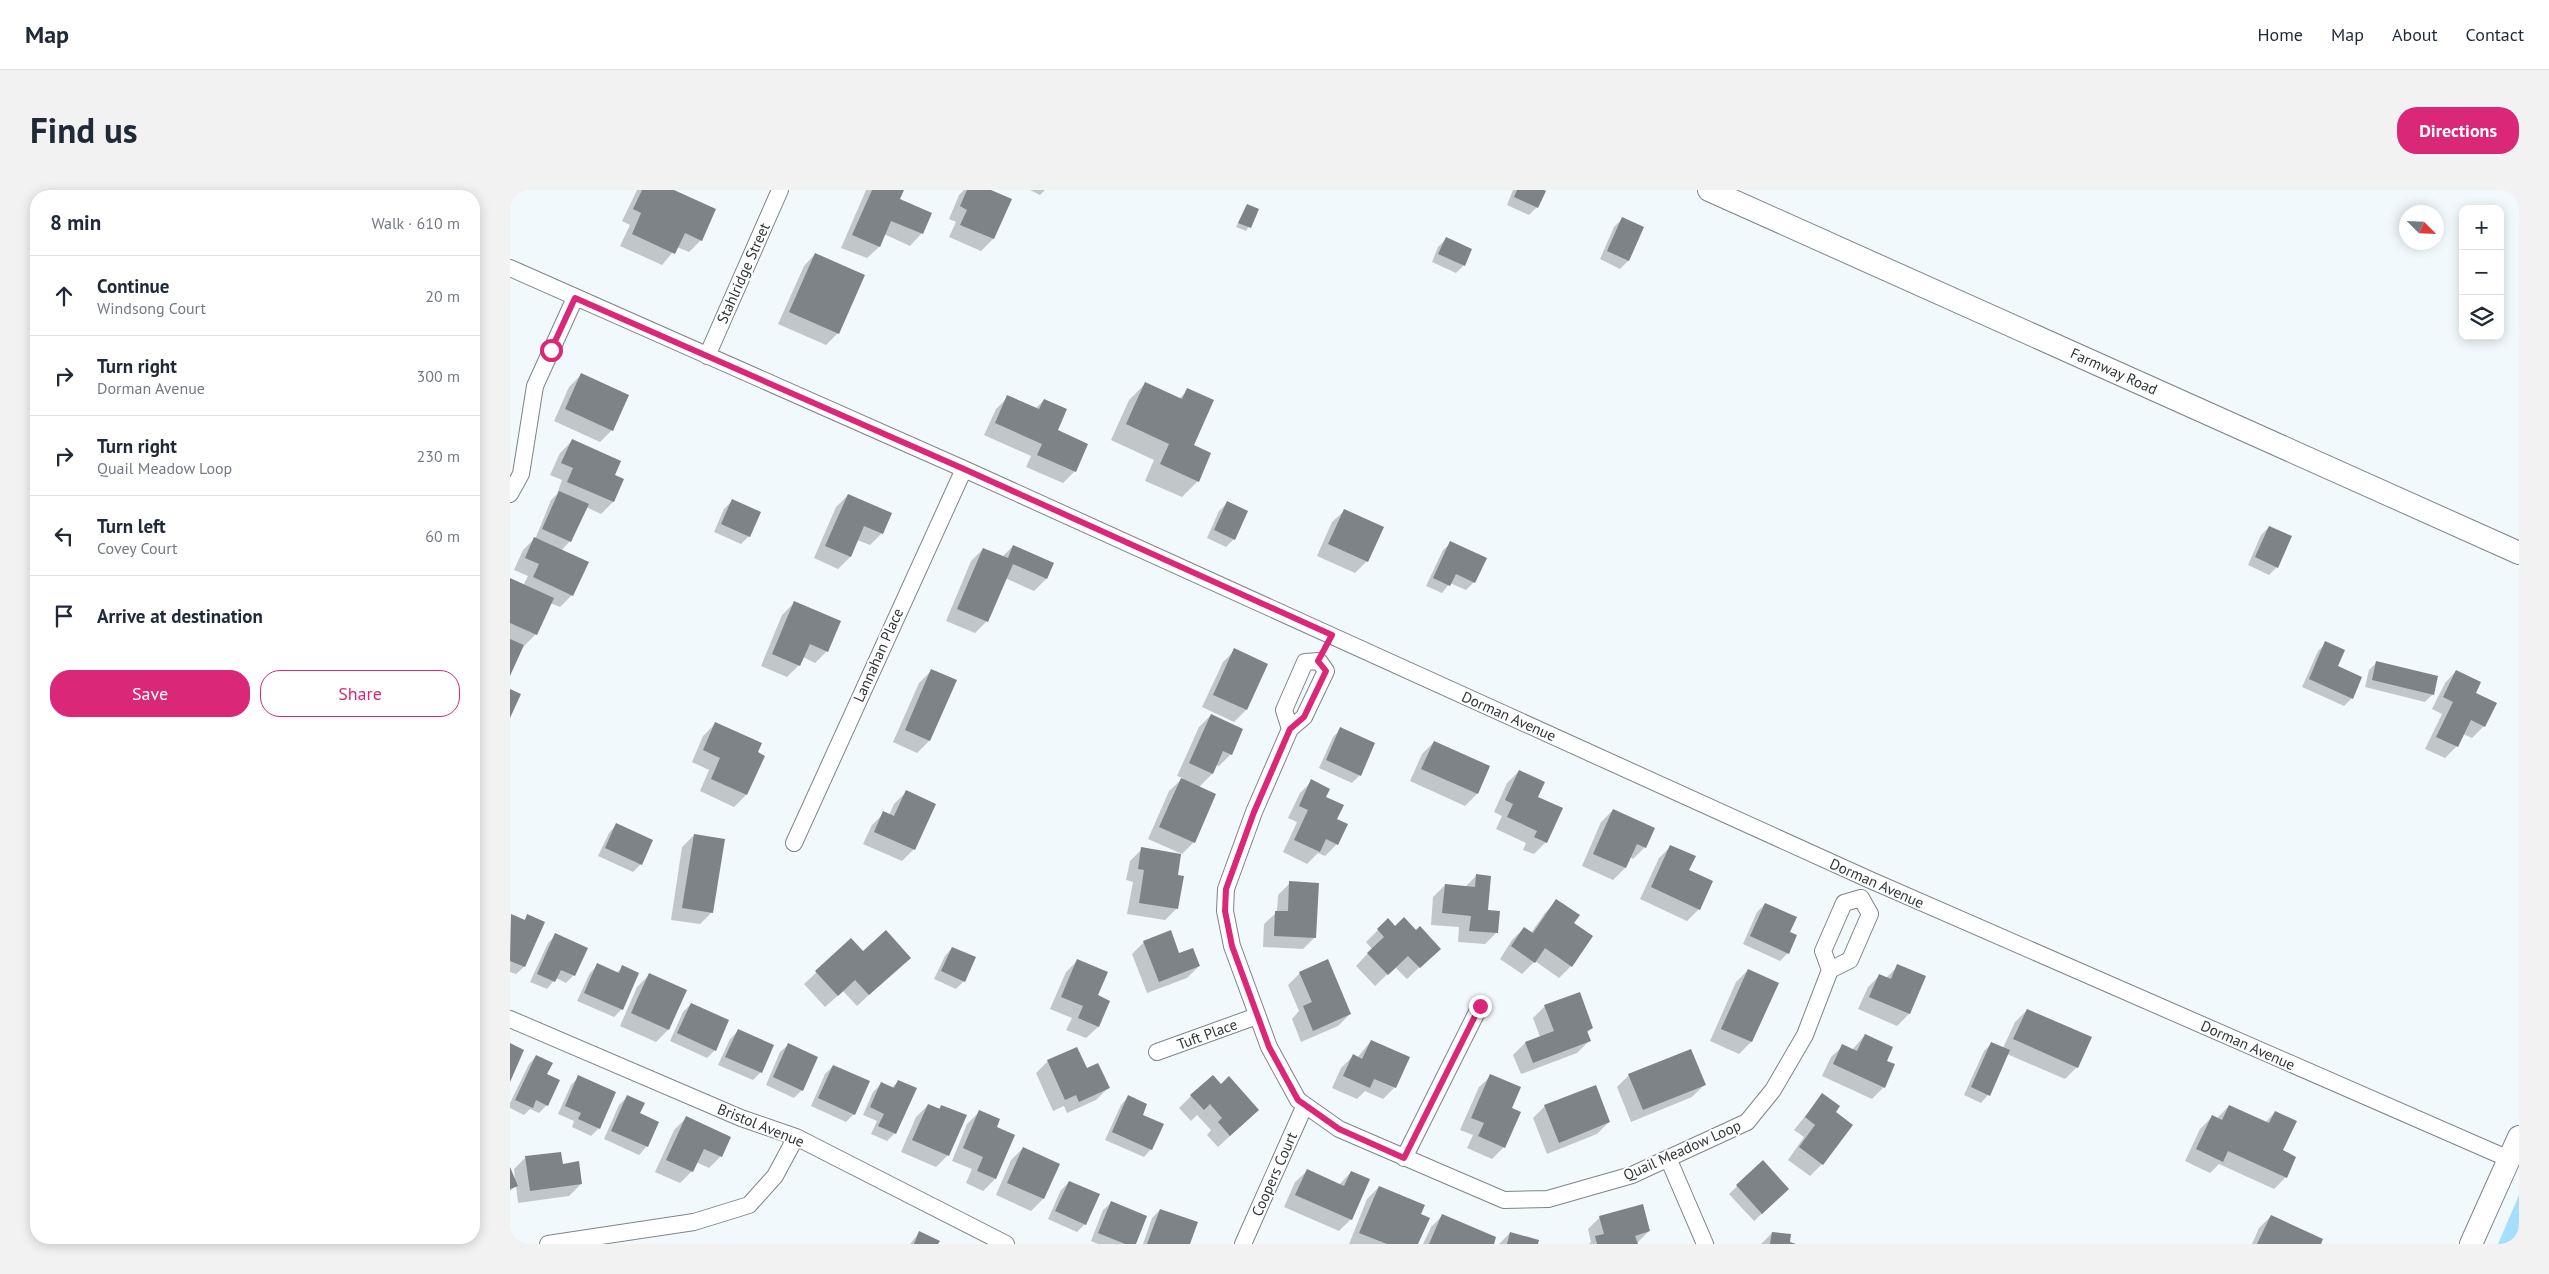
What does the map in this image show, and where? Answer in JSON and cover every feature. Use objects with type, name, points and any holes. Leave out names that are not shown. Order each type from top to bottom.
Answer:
[{"type":"main road","name":"Farmway Road","points":[[1709,190],[2519,553]]},
{"type":"main road","points":[[2471,1244],[2519,1137]]},
{"type":"street","name":"Stahlridge Street","points":[[707,356],[780,190]]},
{"type":"street","name":"Dorman Avenue","points":[[510,268],[964,469],[1868,879],[2509,1159]]},
{"type":"street","points":[[510,494],[520,474],[535,386],[575,298]]},
{"type":"street","name":"Lannahan Place","points":[[794,843],[964,469]]},
{"type":"street","points":[[1290,729],[1284,710],[1305,662],[1318,661],[1332,635]]},
{"type":"street","name":"Quail Meadow Loop","points":[[1318,661],[1326,671],[1304,717],[1290,729],[1254,812],[1226,889],[1225,911],[1232,946],[1269,1047],[1298,1100],[1339,1129],[1504,1200],[1548,1199],[1632,1174],[1747,1122],[1773,1090],[1805,1035],[1830,970]]},
{"type":"street","points":[[1861,898],[1844,903],[1823,951],[1830,970],[1850,960],[1870,914],[1861,898],[1868,879]]},
{"type":"street","points":[[1404,1158],[1480,1006]]},
{"type":"street","name":"Tuft Place","points":[[1157,1052],[1257,1016]]},
{"type":"street","name":"Bristol Avenue","points":[[510,1019],[741,1118],[796,1137],[1003,1243]]},
{"type":"street","name":"Coopers Court","points":[[1243,1244],[1305,1105]]},
{"type":"street","points":[[548,1244],[694,1222],[749,1205],[775,1176],[796,1137]]},
{"type":"street","points":[[1668,1158],[1705,1244]]},
{"type":"shaded area","points":[[2519,1195],[2519,1244],[2498,1244]]},
{"type":"building","points":[[642,190],[674,190],[716,209],[702,241],[685,233],[675,254],[632,234],[641,213],[633,209]]},
{"type":"building","points":[[872,190],[904,190],[900,199],[932,213],[923,234],[891,221],[880,247],[852,235]]},
{"type":"building","points":[[967,190],[991,190],[1012,199],[994,239],[960,225],[967,210],[960,206]]},
{"type":"building","points":[[1517,190],[1546,191],[1538,208],[1514,197]]},
{"type":"building","points":[[1247,204],[1259,209],[1251,228],[1238,223]]},
{"type":"building","points":[[1622,217],[1644,227],[1629,261],[1607,251]]},
{"type":"building","points":[[1446,237],[1472,249],[1465,266],[1438,254]]},
{"type":"building","points":[[815,253],[865,275],[839,334],[789,312]]},
{"type":"building","points":[[581,373],[629,395],[613,431],[565,409]]},
{"type":"building","points":[[1145,382],[1182,399],[1187,388],[1214,400],[1194,445],[1211,453],[1199,482],[1160,464],[1169,444],[1126,424]]},
{"type":"building","points":[[1007,395],[1039,409],[1044,399],[1067,409],[1058,430],[1088,444],[1076,472],[1037,455],[1042,444],[995,423]]},
{"type":"building","points":[[572,439],[621,461],[615,475],[624,479],[614,502],[567,482],[573,468],[561,463]]},
{"type":"building","points":[[559,491],[589,504],[571,542],[542,529]]},
{"type":"building","points":[[848,494],[892,513],[883,534],[864,526],[851,557],[825,546]]},
{"type":"building","points":[[732,499],[761,512],[750,537],[721,524]]},
{"type":"building","points":[[1227,501],[1248,511],[1235,540],[1214,530]]},
{"type":"building","points":[[1344,509],[1384,527],[1368,562],[1328,544]]},
{"type":"building","points":[[2269,526],[2292,536],[2278,568],[2255,557]]},
{"type":"building","points":[[534,537],[589,562],[573,596],[533,577],[539,564],[525,558]]},
{"type":"building","points":[[1450,541],[1487,558],[1475,583],[1456,574],[1450,586],[1433,578]]},
{"type":"building","points":[[1013,545],[1054,563],[1047,579],[1013,564],[988,622],[957,609],[983,548],[1008,558]]},
{"type":"building","points":[[510,578],[554,598],[537,635],[510,623]]},
{"type":"building","points":[[794,601],[841,621],[828,652],[810,644],[800,666],[772,654]]},
{"type":"building","points":[[510,639],[524,645],[510,676]]},
{"type":"building","points":[[2325,641],[2345,650],[2338,666],[2362,677],[2353,699],[2309,679]]},
{"type":"building","points":[[1234,648],[1268,664],[1247,710],[1213,695]]},
{"type":"building","points":[[2376,661],[2438,676],[2434,695],[2372,680]]},
{"type":"building","points":[[931,669],[957,680],[930,741],[905,730]]},
{"type":"building","points":[[2456,670],[2481,682],[2476,693],[2497,703],[2485,727],[2471,720],[2458,747],[2436,737],[2453,702],[2443,697]]},
{"type":"building","points":[[510,689],[521,694],[510,718]]},
{"type":"building","points":[[1211,714],[1243,729],[1232,755],[1223,751],[1213,774],[1189,763]]},
{"type":"building","points":[[715,722],[762,743],[758,752],[765,756],[747,795],[711,779],[720,758],[703,750]]},
{"type":"building","points":[[1340,727],[1375,743],[1361,776],[1326,760]]},
{"type":"building","points":[[1434,741],[1490,766],[1478,794],[1421,769]]},
{"type":"building","points":[[1519,770],[1545,782],[1538,797],[1563,808],[1547,843],[1534,837],[1537,831],[1507,817],[1513,804],[1505,800]]},
{"type":"building","points":[[1181,778],[1216,794],[1195,843],[1159,827]]},
{"type":"building","points":[[1311,779],[1330,789],[1326,797],[1344,805],[1337,819],[1348,824],[1338,845],[1326,839],[1320,852],[1294,840],[1308,810],[1299,806]]},
{"type":"building","points":[[906,790],[936,804],[915,850],[874,832],[883,811],[894,816]]},
{"type":"building","points":[[1613,809],[1655,828],[1646,848],[1637,844],[1626,868],[1593,854]]},
{"type":"building","points":[[616,823],[653,840],[642,865],[605,848]]},
{"type":"building","points":[[694,834],[725,839],[713,913],[682,908]]},
{"type":"building","points":[[1670,845],[1696,856],[1689,870],[1713,881],[1700,910],[1651,887]]},
{"type":"building","points":[[1141,847],[1181,854],[1178,875],[1184,876],[1178,909],[1139,903],[1144,870],[1138,869]]},
{"type":"building","points":[[1476,874],[1491,876],[1488,910],[1500,911],[1498,933],[1469,931],[1471,916],[1442,913],[1445,884],[1475,887]]},
{"type":"building","points":[[1289,881],[1319,883],[1316,938],[1274,936],[1275,911],[1288,911]]},
{"type":"building","points":[[1556,899],[1580,915],[1574,923],[1593,936],[1572,967],[1545,948],[1535,963],[1511,946],[1524,927],[1533,933]]},
{"type":"building","points":[[1765,903],[1797,917],[1790,932],[1797,935],[1789,954],[1750,936]]},
{"type":"building","points":[[511,914],[525,920],[527,914],[545,922],[525,967],[510,961]]},
{"type":"building","points":[[1404,917],[1416,930],[1420,926],[1441,949],[1420,968],[1408,956],[1388,975],[1367,953],[1384,937],[1377,929],[1388,918],[1395,926]]},
{"type":"building","points":[[886,930],[911,958],[869,995],[855,980],[838,996],[815,971],[851,938],[863,951]]},
{"type":"building","points":[[1171,930],[1179,953],[1193,948],[1200,966],[1159,982],[1143,941]]},
{"type":"building","points":[[555,933],[588,948],[575,976],[561,970],[555,982],[537,974]]},
{"type":"building","points":[[952,947],[976,957],[965,982],[941,971]]},
{"type":"building","points":[[1077,959],[1108,972],[1098,995],[1110,1001],[1099,1027],[1078,1018],[1083,1006],[1061,997]]},
{"type":"building","points":[[1328,959],[1351,1014],[1313,1031],[1303,1006],[1312,1002],[1299,972]]},
{"type":"building","points":[[597,963],[619,973],[622,965],[639,973],[623,1010],[584,993]]},
{"type":"building","points":[[1897,964],[1926,976],[1910,1014],[1869,997],[1879,974],[1891,979]]},
{"type":"building","points":[[1748,969],[1779,983],[1752,1042],[1721,1029]]},
{"type":"building","points":[[649,973],[687,990],[669,1030],[631,1013]]},
{"type":"building","points":[[1580,992],[1593,1028],[1587,1031],[1591,1041],[1533,1063],[1525,1042],[1554,1031],[1544,1005]]},
{"type":"building","points":[[691,1003],[729,1020],[716,1051],[677,1033]]},
{"type":"building","points":[[2027,1009],[2092,1037],[2078,1068],[2013,1039]]},
{"type":"building","points":[[738,1029],[774,1045],[762,1073],[725,1057]]},
{"type":"building","points":[[1865,1034],[1893,1047],[1887,1061],[1895,1064],[1885,1088],[1833,1064],[1842,1044],[1857,1051]]},
{"type":"building","points":[[1371,1040],[1410,1057],[1396,1088],[1374,1079],[1370,1088],[1343,1076],[1353,1054],[1362,1059]]},
{"type":"building","points":[[1991,1042],[2010,1050],[1990,1096],[1971,1087]]},
{"type":"building","points":[[510,1043],[524,1050],[510,1082]]},
{"type":"building","points":[[788,1043],[818,1057],[803,1091],[773,1077]]},
{"type":"building","points":[[1077,1047],[1087,1068],[1098,1063],[1110,1088],[1079,1102],[1076,1095],[1065,1100],[1047,1060]]},
{"type":"building","points":[[1691,1049],[1706,1085],[1643,1110],[1628,1074]]},
{"type":"building","points":[[536,1055],[553,1063],[547,1074],[560,1080],[548,1106],[536,1100],[533,1108],[515,1100]]},
{"type":"building","points":[[833,1065],[870,1081],[855,1115],[818,1098]]},
{"type":"building","points":[[1490,1074],[1521,1087],[1512,1108],[1521,1112],[1505,1148],[1478,1136],[1484,1123],[1471,1118]]},
{"type":"building","points":[[578,1075],[616,1092],[600,1129],[578,1119],[581,1113],[565,1106]]},
{"type":"building","points":[[1213,1075],[1221,1084],[1229,1076],[1259,1110],[1230,1136],[1218,1122],[1222,1118],[1210,1104],[1204,1110],[1190,1095]]},
{"type":"building","points":[[898,1080],[917,1088],[896,1134],[878,1126],[884,1114],[870,1107],[881,1082],[894,1088]]},
{"type":"building","points":[[1596,1085],[1610,1122],[1559,1143],[1544,1105]]},
{"type":"building","points":[[1822,1093],[1840,1106],[1836,1112],[1853,1125],[1823,1165],[1799,1147],[1815,1125],[1805,1117]]},
{"type":"building","points":[[627,1095],[645,1103],[640,1113],[659,1122],[648,1147],[611,1131]]},
{"type":"building","points":[[1128,1095],[1147,1104],[1143,1115],[1164,1124],[1152,1150],[1112,1132]]},
{"type":"building","points":[[928,1104],[940,1109],[941,1105],[967,1115],[949,1156],[912,1140]]},
{"type":"building","points":[[2229,1105],[2269,1123],[2275,1111],[2297,1121],[2283,1150],[2296,1157],[2287,1178],[2228,1151],[2223,1162],[2196,1149],[2212,1115],[2222,1120]]},
{"type":"building","points":[[979,1110],[1000,1119],[997,1127],[1015,1135],[996,1179],[977,1171],[983,1157],[963,1148]]},
{"type":"building","points":[[686,1116],[731,1137],[722,1157],[704,1149],[693,1172],[666,1160]]},
{"type":"building","points":[[1023,1147],[1060,1164],[1044,1199],[1007,1183]]},
{"type":"building","points":[[561,1152],[563,1164],[579,1161],[582,1184],[530,1191],[525,1156]]},
{"type":"building","points":[[1763,1160],[1789,1189],[1762,1214],[1736,1185]]},
{"type":"building","points":[[510,1167],[518,1186],[510,1189]]},
{"type":"building","points":[[1307,1169],[1344,1186],[1351,1171],[1370,1179],[1352,1220],[1295,1195]]},
{"type":"building","points":[[1069,1181],[1100,1194],[1086,1225],[1055,1211]]},
{"type":"building","points":[[1379,1186],[1425,1205],[1421,1214],[1430,1218],[1418,1244],[1387,1244],[1359,1233]]},
{"type":"building","points":[[1111,1201],[1147,1216],[1136,1244],[1125,1244],[1098,1233]]},
{"type":"building","points":[[1643,1204],[1650,1231],[1635,1236],[1638,1244],[1597,1244],[1595,1236],[1604,1234],[1599,1216]]},
{"type":"building","points":[[1160,1209],[1198,1222],[1190,1244],[1147,1244]]},
{"type":"building","points":[[1442,1214],[1496,1237],[1494,1244],[1429,1244]]},
{"type":"building","points":[[2271,1215],[2323,1239],[2321,1244],[2257,1244]]},
{"type":"building","points":[[919,1231],[940,1241],[938,1244],[914,1244]]},
{"type":"building","points":[[1510,1232],[1539,1240],[1538,1244],[1507,1244]]},
{"type":"building","points":[[1772,1232],[1791,1234],[1790,1242],[1796,1244],[1770,1244]]},
{"type":"route","points":[[551,350],[575,298],[964,469],[1332,635],[1318,661],[1326,671],[1304,717],[1290,729],[1254,812],[1226,889],[1225,911],[1232,946],[1269,1047],[1298,1100],[1339,1129],[1404,1158],[1480,1006]]}]
